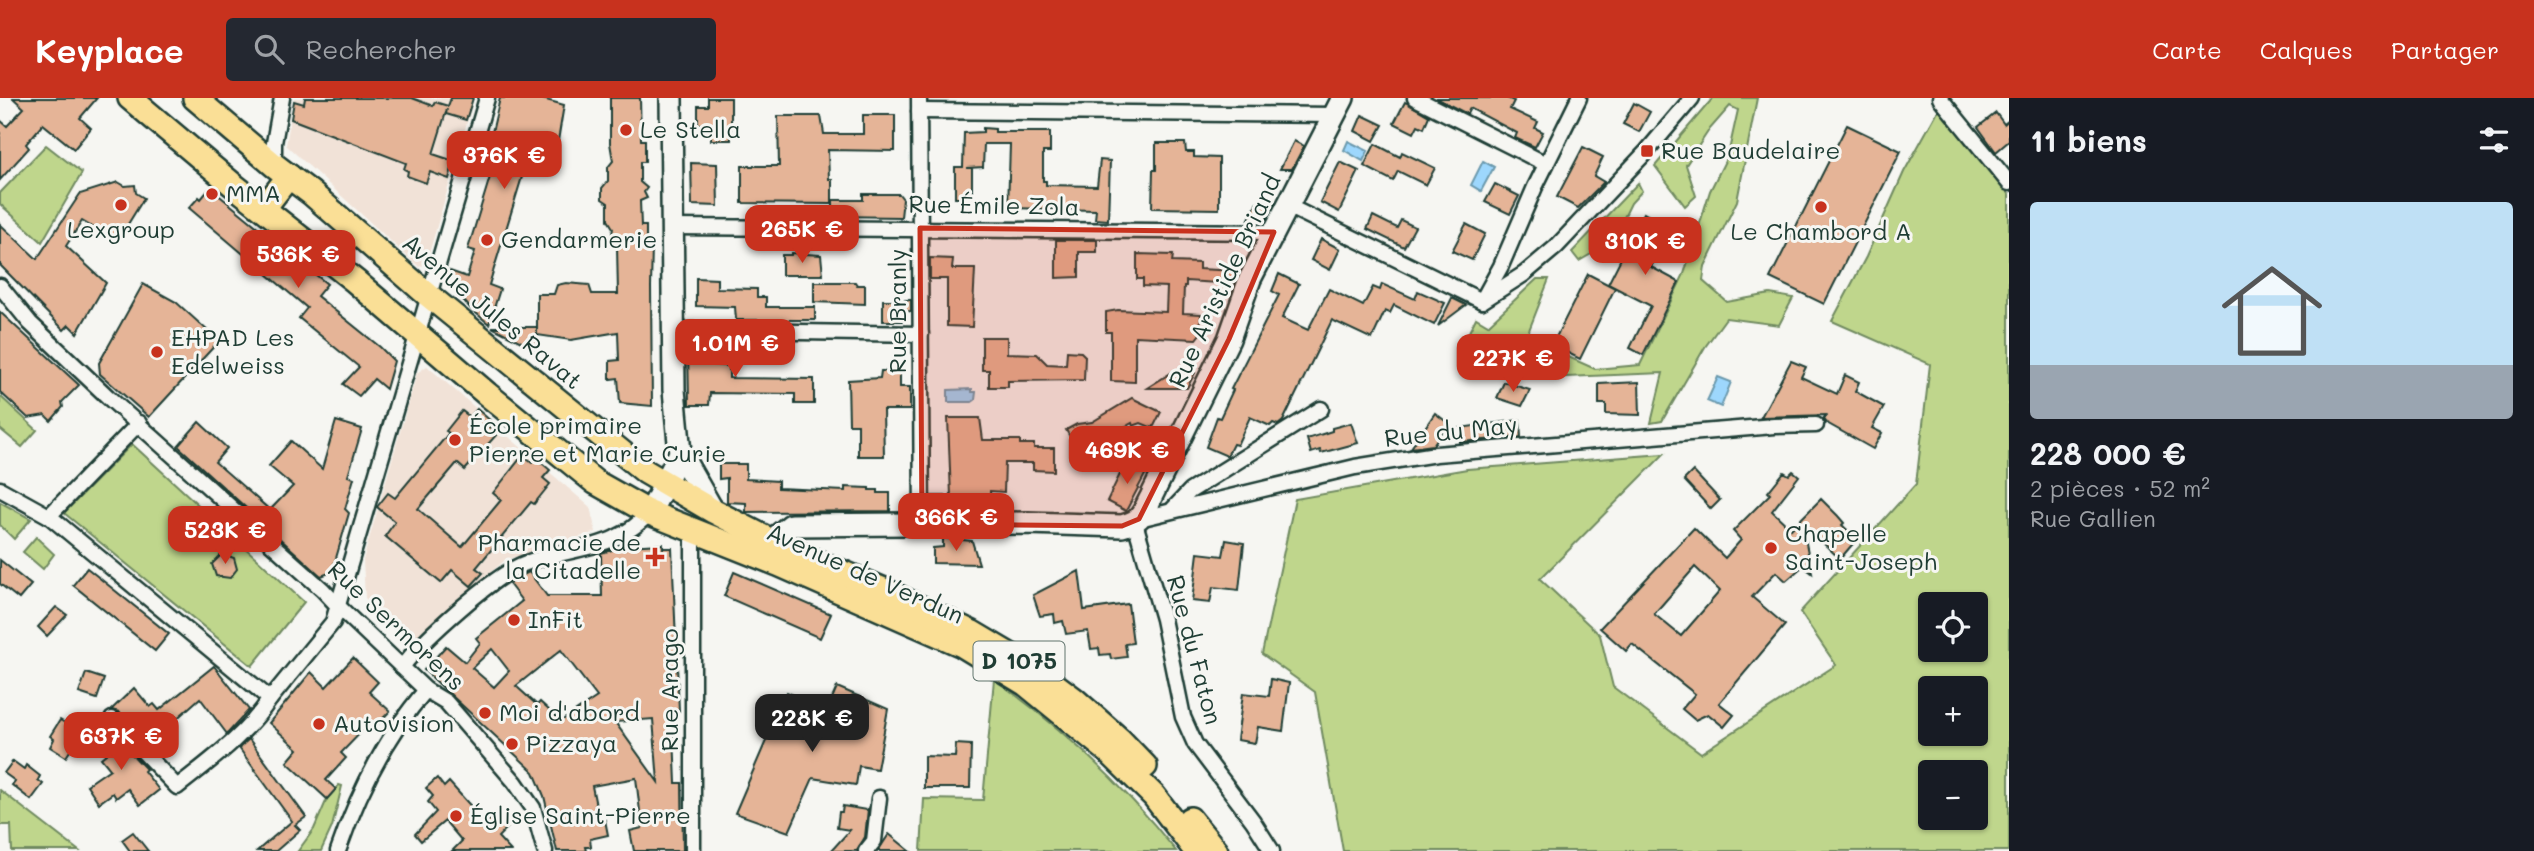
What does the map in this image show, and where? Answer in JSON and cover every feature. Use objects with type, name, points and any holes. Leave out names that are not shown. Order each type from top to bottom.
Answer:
[{"type":"main road","points":[[130,98],[595,482],[650,513],[680,453]]},
{"type":"main road","name":"Avenue Jules Ravat","points":[[195,98],[566,409],[664,485]]},
{"type":"main road","points":[[671,98],[674,390],[680,453],[713,511]]},
{"type":"main road","name":"Rue Aristide Briand","points":[[1137,521],[1229,339],[1250,279],[1338,107]]},
{"type":"main road","points":[[257,202],[281,170]]},
{"type":"main road","name":"Avenue de Verdun","points":[[664,485],[713,511],[767,549],[962,645],[1026,684],[1091,736],[1154,796],[1196,851]]},
{"type":"main road","name":"Avenue de Verdun","points":[[650,513],[693,529],[767,549],[971,632],[1035,670],[1075,700],[1119,739],[1163,785],[1216,851]]},
{"type":"main road","points":[[767,549],[791,525],[1028,523],[1122,526],[1137,521]]},
{"type":"street","points":[[281,170],[274,143],[282,98]]},
{"type":"street","points":[[111,719],[177,787],[229,746],[256,720],[333,622],[487,98]]},
{"type":"street","points":[[1415,98],[1546,164]]},
{"type":"street","points":[[1482,301],[1501,266],[1578,98]]},
{"type":"street","points":[[1482,301],[1524,274],[1556,247],[1647,151],[1692,98]]},
{"type":"street","points":[[1940,98],[2009,183]]},
{"type":"street","points":[[919,105],[1338,107]]},
{"type":"street","name":"Rue Branly","points":[[919,105],[922,524]]},
{"type":"street","points":[[1288,206],[1482,301]]},
{"type":"street","name":"Rue Émile Zola","points":[[671,226],[1274,232]]},
{"type":"street","name":"Rue Sermorens","points":[[0,286],[30,323],[108,397],[323,590],[426,690],[446,702],[515,782],[533,808],[545,851]]},
{"type":"street","points":[[674,330],[920,334]]},
{"type":"street","points":[[1173,509],[1189,491],[1321,409]]},
{"type":"street","points":[[49,516],[139,423]]},
{"type":"street","name":"Rue du May","points":[[1137,521],[1173,509],[1284,486],[1355,467],[1436,454],[1774,426],[1816,425]]},
{"type":"street","points":[[0,489],[49,516],[270,699]]},
{"type":"street","points":[[402,667],[414,651],[502,576],[524,563],[613,539],[650,513]]},
{"type":"street","name":"Rue du Faton","points":[[1137,521],[1163,619],[1183,716],[1195,744],[1253,821],[1272,851]]},
{"type":"street","name":"Rue Arago","points":[[693,529],[693,851]]},
{"type":"street","points":[[338,851],[379,757],[414,703],[426,690]]},
{"type":"street","points":[[866,851],[874,841],[879,798]]},
{"type":"highlighted area","points":[[920,228],[1274,232],[1229,339],[1139,519],[1122,526],[922,524]]},
{"type":"shaded area","points":[[294,98],[474,98],[426,264],[419,267],[286,145]]},
{"type":"shaded area","name":"École primaire Pierre et Marie Curie","points":[[427,366],[590,507],[596,532],[505,560],[411,641],[365,598],[363,560],[417,373]]},
{"type":"green space","points":[[1713,98],[1757,98],[1737,201],[1705,266],[1703,281],[1727,302],[1770,294],[1793,298],[1779,325],[1726,318],[1705,347],[1662,421],[1651,423],[1663,373],[1541,378],[1469,332],[1476,318],[1488,325],[1537,279],[1549,279],[1526,338],[1595,369],[1640,365],[1684,274],[1710,191],[1728,155],[1738,110],[1730,106],[1709,130],[1686,165],[1696,196],[1685,206],[1655,166]]},
{"type":"green space","points":[[1940,107],[2009,194],[2009,851],[1343,851],[1315,692],[1262,654],[1295,499],[1467,469],[1664,454],[1540,579],[1600,635],[1613,687],[1701,753],[1836,665],[1800,612],[1916,484],[1930,364],[1832,321],[1866,257],[1904,172]]},
{"type":"green space","points":[[46,145],[82,173],[42,242],[0,204],[0,193]]},
{"type":"green space","points":[[1638,183],[1642,191],[1631,203],[1612,242],[1579,261],[1572,252]]},
{"type":"green space","points":[[0,396],[37,430],[22,447],[0,429]]},
{"type":"green space","points":[[132,444],[304,602],[252,666],[64,513]]},
{"type":"green space","points":[[0,502],[31,519],[14,539],[0,525]]},
{"type":"green space","points":[[36,537],[54,554],[43,569],[23,552]]},
{"type":"green space","points":[[994,679],[1044,717],[1091,758],[1135,802],[1176,851],[921,851],[924,799],[983,800]]},
{"type":"green space","points":[[339,785],[342,786],[332,827],[321,851],[298,851],[314,829],[327,799]]},
{"type":"green space","points":[[0,790],[79,851],[12,851],[11,825],[0,825]]},
{"type":"water","points":[[1348,141],[1368,151],[1363,161],[1344,150]]},
{"type":"water","points":[[1483,161],[1494,167],[1481,191],[1471,185]]},
{"type":"water","points":[[1718,377],[1731,382],[1721,407],[1707,401]]},
{"type":"water","points":[[972,389],[972,392],[976,392],[972,402],[948,402],[948,390]]},
{"type":"building","points":[[13,98],[97,98],[80,118],[91,128],[74,149],[43,124],[26,144],[29,148],[0,180],[0,120],[7,126],[24,108]]},
{"type":"building","points":[[305,98],[412,98],[433,106],[435,102],[448,106],[451,98],[473,98],[466,120],[446,114],[447,109],[433,154],[454,161],[449,179],[430,172],[426,183],[407,176],[408,171],[404,169],[406,163],[291,119],[294,101],[304,104]]},
{"type":"building","points":[[500,98],[539,98],[564,105],[558,141],[543,141],[536,156],[529,154],[489,285],[500,289],[489,324],[470,308],[455,290],[447,270],[467,277],[475,251],[468,249],[500,144],[490,141]]},
{"type":"building","points":[[610,98],[640,98],[641,140],[645,140],[645,162],[640,162],[640,182],[647,188],[644,192],[647,198],[640,201],[641,226],[646,226],[646,246],[652,246],[652,406],[620,403],[618,378],[610,379],[610,361],[619,360],[618,332],[571,340],[537,335],[537,294],[554,294],[557,285],[566,283],[589,285],[592,294],[618,294],[617,246],[610,246],[613,228],[608,220],[608,203],[602,199],[602,188],[608,181],[608,167],[613,161],[610,143]]},
{"type":"building","points":[[708,98],[731,98],[731,140],[711,140],[707,124],[698,124],[698,106],[708,106]]},
{"type":"building","points":[[1436,98],[1507,98],[1514,101],[1510,109],[1538,122],[1535,128],[1543,132],[1535,147],[1515,138],[1517,133],[1470,108],[1467,114]]},
{"type":"building","points":[[1405,102],[1429,116],[1424,128],[1418,125],[1414,133],[1394,123]]},
{"type":"building","points":[[1634,103],[1650,112],[1639,132],[1623,124]]},
{"type":"building","points":[[1996,113],[2004,124],[2009,120],[2009,141],[1996,152],[1978,127]]},
{"type":"building","points":[[863,115],[895,115],[895,151],[828,150],[832,204],[742,203],[742,166],[779,166],[778,116],[821,116],[824,134],[863,134]]},
{"type":"building","points":[[1362,115],[1383,125],[1374,141],[1355,131]]},
{"type":"building","points":[[1847,125],[1901,151],[1824,304],[1770,278]]},
{"type":"building","points":[[983,128],[995,129],[995,132],[1050,132],[1050,152],[1043,152],[1043,181],[1046,181],[1046,185],[1097,186],[1100,160],[1110,161],[1108,220],[1095,219],[1096,210],[1008,208],[1010,144],[984,144],[983,167],[967,168],[972,168],[972,198],[955,198],[955,167],[963,167],[964,133],[983,132]]},
{"type":"building","points":[[1294,141],[1304,146],[1292,169],[1280,169]]},
{"type":"building","points":[[1156,143],[1185,143],[1186,152],[1194,152],[1194,157],[1219,158],[1219,209],[1152,208]]},
{"type":"building","points":[[1375,144],[1400,157],[1402,152],[1435,168],[1426,185],[1398,171],[1393,181],[1364,166]]},
{"type":"building","points":[[1583,147],[1603,157],[1594,176],[1604,182],[1578,208],[1557,197]]},
{"type":"building","points":[[1340,162],[1359,171],[1339,212],[1320,202]]},
{"type":"building","points":[[691,163],[717,164],[718,206],[692,205]]},
{"type":"building","points":[[118,182],[125,186],[135,185],[136,193],[144,198],[117,242],[82,221],[66,246],[106,283],[77,333],[69,325],[64,330],[0,265],[0,224],[37,259],[80,194]]},
{"type":"building","points":[[1495,184],[1519,196],[1510,214],[1485,202]]},
{"type":"building","points":[[210,188],[327,284],[317,296],[394,361],[386,389],[374,379],[359,396],[343,384],[359,367],[299,318],[307,308],[189,208]]},
{"type":"building","points":[[863,194],[899,194],[903,199],[901,217],[833,216],[833,200],[863,200]]},
{"type":"building","points":[[1257,202],[1275,202],[1266,219],[1249,219]]},
{"type":"building","points":[[1644,213],[1671,228],[1651,267],[1679,282],[1643,355],[1630,348],[1651,306],[1608,284]]},
{"type":"building","points":[[1373,216],[1397,228],[1401,220],[1415,227],[1404,247],[1367,229]]},
{"type":"building","points":[[1466,224],[1485,234],[1472,260],[1452,251]]},
{"type":"building","points":[[1321,239],[1340,249],[1330,270],[1311,260]]},
{"type":"building","points":[[1056,240],[1097,240],[1097,252],[1079,252],[1079,277],[1056,278]]},
{"type":"building","points":[[1137,254],[1173,255],[1172,262],[1199,263],[1199,269],[1237,271],[1237,277],[1234,284],[1186,281],[1183,313],[1201,314],[1200,334],[1196,339],[1135,336],[1135,382],[1111,381],[1111,332],[1106,332],[1106,312],[1166,312],[1167,287],[1143,286],[1143,279],[1137,279]]},
{"type":"building","points":[[782,255],[821,255],[823,275],[782,275]]},
{"type":"building","points":[[930,258],[953,259],[952,269],[975,269],[972,327],[947,326],[947,279],[930,279]]},
{"type":"building","points":[[1279,274],[1299,284],[1282,318],[1308,330],[1329,289],[1363,306],[1373,287],[1380,290],[1382,284],[1415,299],[1418,291],[1445,303],[1434,325],[1394,305],[1390,313],[1385,311],[1372,339],[1332,320],[1283,421],[1270,426],[1250,417],[1237,445],[1233,444],[1227,456],[1206,447],[1217,417],[1220,418],[1233,390],[1231,389],[1279,295],[1272,291]]},
{"type":"building","points":[[1588,274],[1615,288],[1580,359],[1552,345]]},
{"type":"building","points":[[696,278],[717,279],[717,288],[757,289],[757,297],[766,297],[766,307],[815,307],[815,320],[736,320],[735,307],[696,306]]},
{"type":"building","points":[[814,282],[855,282],[857,285],[865,285],[865,304],[814,302]]},
{"type":"building","name":"EHPAD Les Edelweiss","points":[[143,284],[176,302],[219,341],[149,417],[100,374],[99,363]]},
{"type":"building","points":[[1452,298],[1466,305],[1438,326]]},
{"type":"building","points":[[883,300],[911,300],[911,311],[905,312],[905,321],[883,321]]},
{"type":"building","points":[[0,312],[79,385],[62,402],[63,407],[51,421],[45,415],[28,418],[0,392]]},
{"type":"building","points":[[492,327],[537,327],[537,350]]},
{"type":"building","points":[[982,337],[1007,337],[1007,353],[1037,354],[1047,364],[1066,365],[1067,351],[1081,352],[1085,356],[1084,380],[1008,381],[1008,387],[989,387],[989,370],[982,370]]},
{"type":"building","points":[[693,340],[714,340],[714,365],[729,366],[729,378],[814,379],[814,404],[795,404],[795,394],[710,393],[709,405],[689,405],[688,346]]},
{"type":"building","points":[[1791,361],[1806,367],[1801,377],[1837,394],[1845,375],[1859,382],[1855,391],[1884,407],[1872,428],[1882,433],[1873,449],[1825,422],[1823,419],[1826,415],[1761,417]]},
{"type":"building","points":[[1185,368],[1195,373],[1187,388],[1147,388],[1174,371],[1183,371]]},
{"type":"building","points":[[881,371],[900,371],[900,387],[910,387],[910,410],[883,410],[884,456],[858,456],[858,424],[849,424],[848,380],[880,378]]},
{"type":"building","points":[[1504,382],[1530,390],[1522,406],[1497,398]]},
{"type":"building","points":[[1639,382],[1640,415],[1606,414],[1606,404],[1599,404],[1599,384]]},
{"type":"building","points":[[1132,398],[1161,412],[1153,428],[1141,423],[1133,426],[1132,423],[1077,449],[1066,430],[1077,424],[1092,422]]},
{"type":"building","points":[[477,409],[492,422],[488,426],[498,433],[465,470],[457,463],[418,509],[462,547],[501,500],[493,493],[523,455],[532,462],[536,458],[550,470],[543,478],[550,484],[534,504],[531,502],[476,568],[483,573],[471,586],[452,570],[441,583],[385,536],[395,522],[377,507],[388,493],[395,498],[449,433],[446,431],[462,411],[470,417]]},
{"type":"building","points":[[1435,413],[1448,423],[1433,445],[1411,448]]},
{"type":"building","points":[[948,418],[980,418],[983,440],[1020,440],[1020,444],[1034,444],[1034,448],[1054,448],[1054,471],[1033,470],[1033,463],[1005,463],[1004,492],[990,491],[991,510],[937,511],[932,506],[932,496],[951,496]]},
{"type":"building","points":[[1520,420],[1521,437],[1460,442],[1459,428]]},
{"type":"building","points":[[336,421],[362,429],[348,476],[354,478],[345,509],[349,513],[332,572],[321,576],[178,446],[199,422],[227,448],[215,462],[270,510],[293,486],[269,466],[291,441],[322,469]]},
{"type":"building","points":[[1351,423],[1358,443],[1311,453],[1307,439]]},
{"type":"building","points":[[1132,461],[1148,469],[1126,511],[1107,501],[1121,472],[1125,474]]},
{"type":"building","points":[[719,464],[746,464],[746,479],[778,481],[778,488],[845,491],[845,487],[869,488],[878,490],[878,493],[890,493],[890,511],[746,512],[746,503],[727,502],[727,478],[719,479]]},
{"type":"building","points":[[1693,471],[1720,500],[1711,509],[1684,480]]},
{"type":"building","points":[[1793,471],[1799,476],[1772,511],[1791,529],[1821,499],[1857,539],[1840,559],[1802,523],[1812,573],[1803,566],[1786,581],[1776,572],[1752,597],[1785,625],[1719,703],[1734,715],[1724,727],[1708,714],[1695,720],[1682,709],[1695,694],[1632,644],[1626,651],[1600,628],[1694,528],[1725,558],[1741,540],[1733,531],[1770,494],[1768,492],[1784,472],[1789,475]],"holes":[[[1695,567],[1720,591],[1681,636],[1654,614]]]},
{"type":"building","points":[[943,538],[972,541],[979,564],[933,563],[933,548],[943,547]]},
{"type":"building","points":[[1226,540],[1244,543],[1239,590],[1213,587],[1210,603],[1192,601],[1198,553],[1223,556]]},
{"type":"building","points":[[663,544],[663,548],[672,548],[679,711],[673,711],[676,783],[682,783],[683,851],[634,851],[630,831],[642,828],[636,778],[592,786],[599,821],[605,820],[608,835],[590,839],[591,847],[585,847],[586,851],[557,851],[544,796],[534,772],[424,670],[446,646],[465,662],[480,643],[476,638],[522,601],[509,584],[529,572],[547,596],[602,596],[601,553],[625,549],[624,546]],"holes":[[[492,649],[509,671],[494,687],[472,668]],[[561,650],[597,697],[561,721],[540,702],[537,705],[516,686]],[[653,719],[658,782],[615,722]]]},
{"type":"building","points":[[222,554],[234,558],[237,569],[230,578],[216,576],[212,564]]},
{"type":"building","points":[[0,560],[31,585],[19,599],[0,584]]},
{"type":"building","points":[[87,568],[169,634],[155,651],[73,585]]},
{"type":"building","points":[[1079,571],[1084,610],[1128,604],[1133,643],[1125,644],[1127,657],[1111,659],[1110,654],[1100,655],[1099,648],[1091,649],[1088,631],[1066,634],[1063,621],[1055,623],[1054,614],[1040,616],[1033,595]]},
{"type":"building","points":[[734,572],[831,614],[820,638],[724,596]]},
{"type":"building","points":[[56,607],[67,615],[47,636],[38,627]]},
{"type":"building","name":"Autovision","points":[[353,658],[378,682],[369,692],[390,711],[373,729],[368,725],[341,753],[346,758],[326,780],[336,789],[327,799],[287,762],[298,749],[269,723],[311,672],[326,687]]},
{"type":"building","points":[[214,666],[249,710],[227,734],[200,698],[155,738],[167,749],[160,756],[119,712],[111,710],[134,688],[150,707],[154,704],[159,710]]},
{"type":"building","points":[[86,673],[104,679],[97,699],[79,693]]},
{"type":"building","points":[[1271,679],[1289,683],[1283,731],[1258,727],[1255,743],[1237,740],[1243,693],[1269,696]]},
{"type":"building","points":[[837,687],[888,709],[877,769],[859,766],[856,785],[813,778],[789,832],[735,813],[787,692],[827,710]]},
{"type":"building","points":[[103,717],[105,726],[146,769],[144,771],[159,790],[140,805],[128,789],[116,798],[113,793],[99,803],[87,785],[110,769],[101,758],[111,750],[93,725]]},
{"type":"building","points":[[60,720],[82,733],[66,757],[50,747],[54,739],[50,736]]},
{"type":"building","points":[[249,739],[306,817],[295,825],[300,830],[276,851],[257,851],[292,821],[239,748]]},
{"type":"building","points":[[956,744],[971,745],[970,788],[924,788],[924,756],[955,757]]},
{"type":"building","points":[[13,761],[24,769],[26,765],[40,776],[38,780],[43,784],[31,800],[12,785],[15,781],[4,773]]},
{"type":"building","name":"Église Saint-Pierre","points":[[437,778],[444,787],[449,782],[486,823],[497,813],[508,827],[498,837],[511,851],[452,851],[462,841],[445,821],[421,841],[415,834],[436,812],[428,802],[433,796],[426,788]]},
{"type":"building","points":[[843,806],[868,809],[865,837],[857,851],[831,851],[850,830],[837,828],[839,812],[842,812]]},
{"type":"building","points":[[133,832],[148,851],[130,851],[122,840]]},
{"type":"building","points":[[889,834],[910,851],[878,851]]},
{"type":"place","name":"Le Stella","points":[[626,130]]},
{"type":"place","name":"Rue Baudelaire","points":[[1647,151]]},
{"type":"place","name":"MMA","points":[[212,194]]},
{"type":"place","name":"Lexgroup","points":[[121,205]]},
{"type":"place","name":"Le Chambord A","points":[[1821,207]]},
{"type":"place","name":"Gendarmerie","points":[[487,240]]},
{"type":"place","name":"EHPAD Les Edelweiss","points":[[157,352]]},
{"type":"place","name":"École primaire Pierre et Marie Curie","points":[[455,440]]},
{"type":"place","name":"Chapelle Saint-Joseph","points":[[1771,548]]},
{"type":"place","name":"Pharmacie de la Citadelle","points":[[655,557]]},
{"type":"place","name":"InFit","points":[[514,620]]},
{"type":"place","name":"Moi d'abord","points":[[485,713]]},
{"type":"place","name":"Autovision","points":[[319,724]]},
{"type":"place","name":"Pizzaya","points":[[512,744]]},
{"type":"place","name":"Église Saint-Pierre","points":[[456,816]]}]
